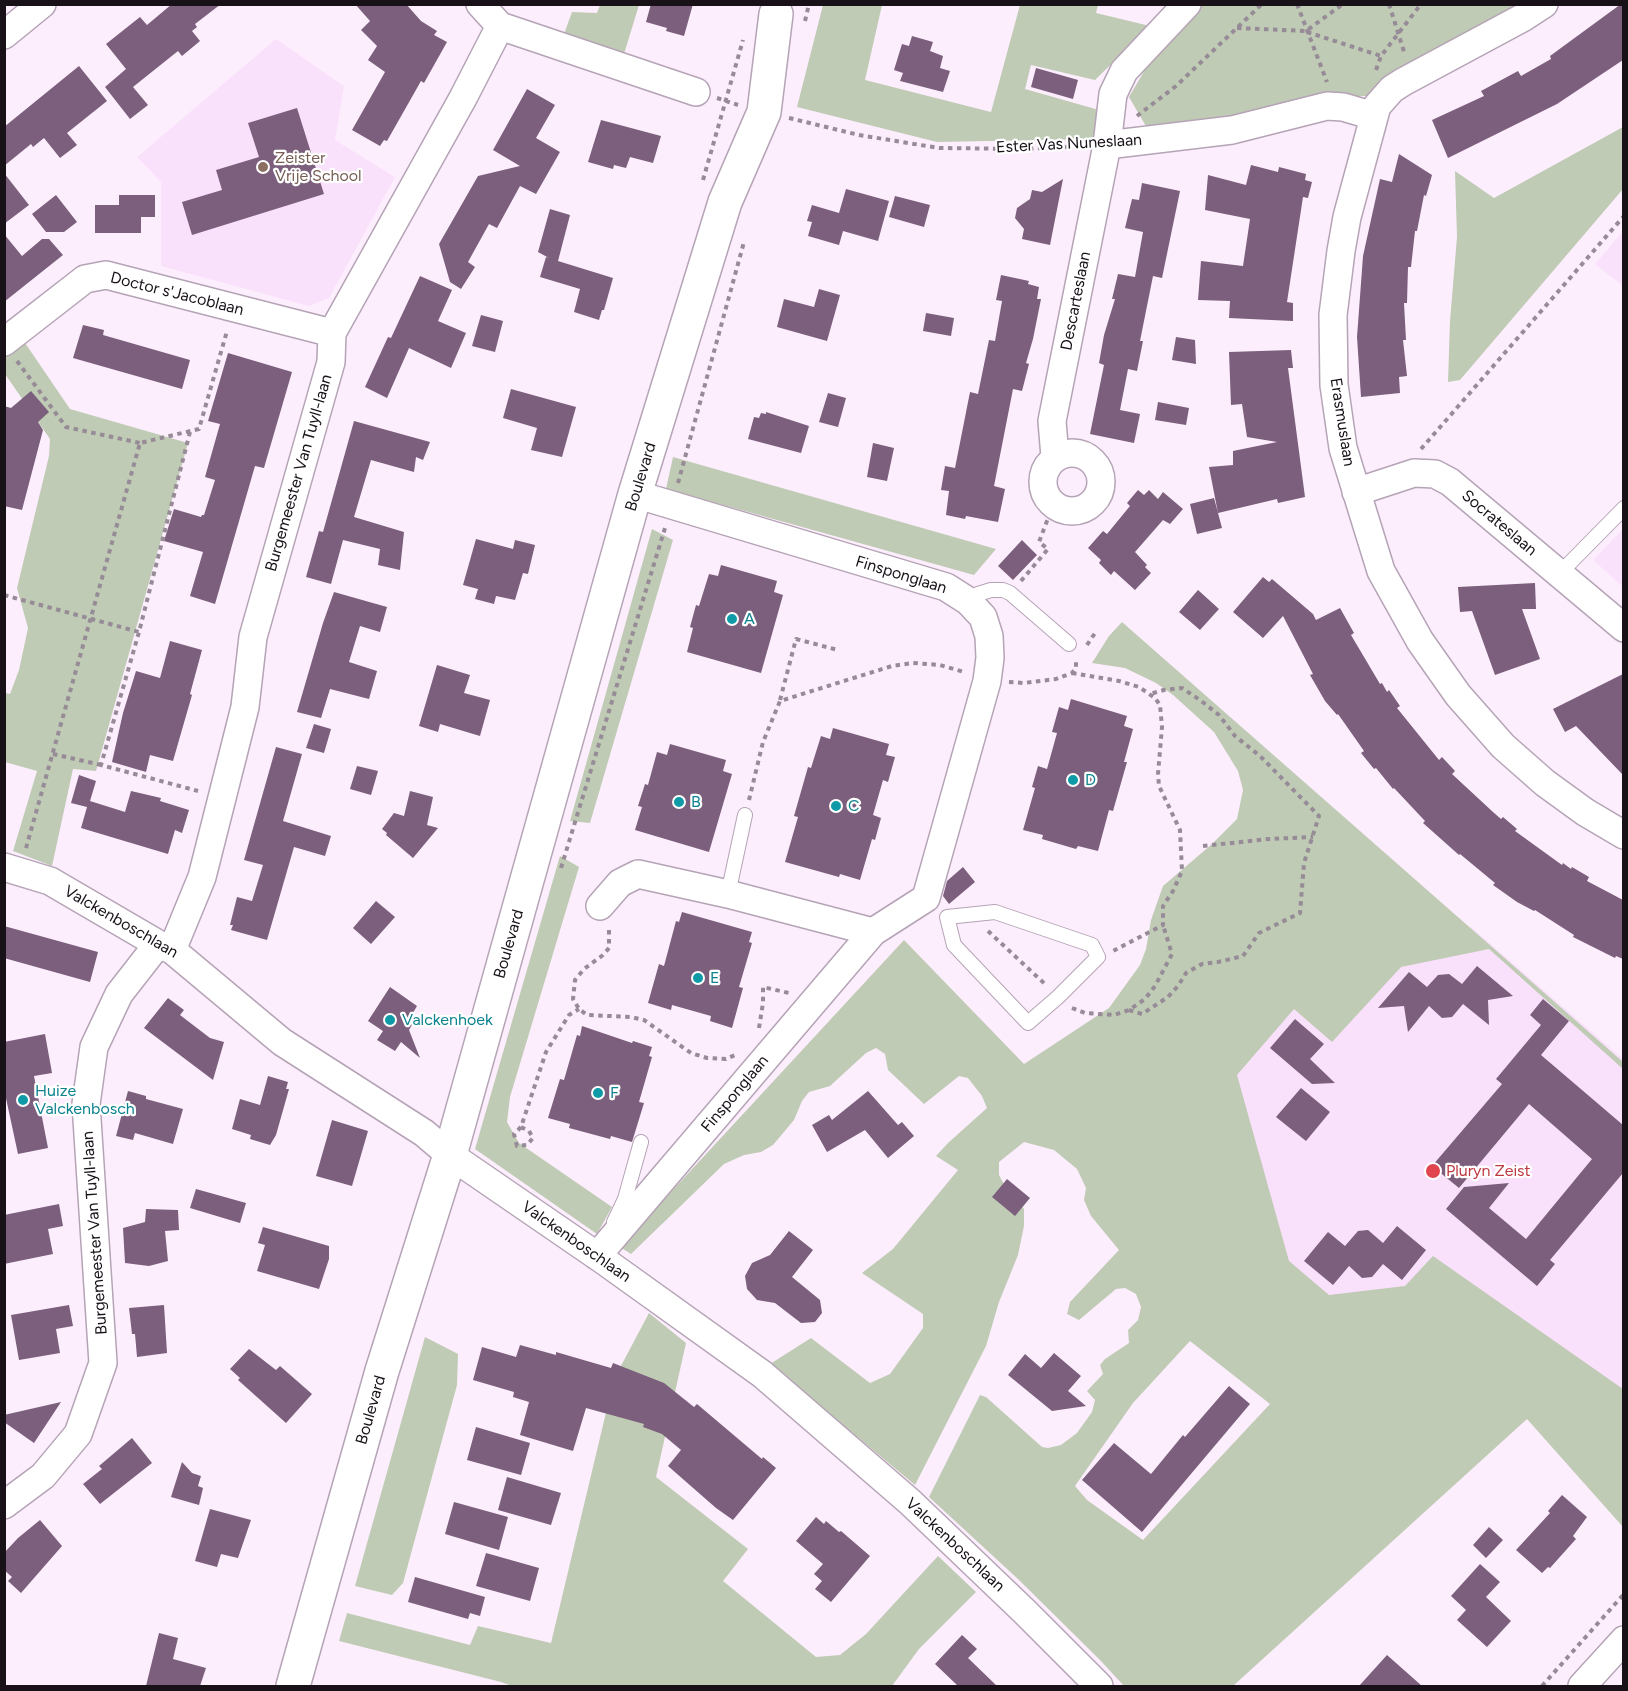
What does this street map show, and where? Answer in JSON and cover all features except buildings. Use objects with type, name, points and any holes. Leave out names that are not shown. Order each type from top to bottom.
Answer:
[{"type":"street","points":[[4,35],[42,4]]},
{"type":"street","points":[[480,4],[500,26],[696,92]]},
{"type":"street","name":"Descarteslaan","points":[[1055,457],[1052,422],[1107,145],[1113,94],[1124,71],[1187,4]]},
{"type":"street","name":"Erasmuslaan","points":[[1544,4],[1412,77],[1383,99],[1374,116],[1347,217],[1333,315],[1334,385],[1343,448],[1381,571],[1420,641],[1458,695],[1503,746],[1545,783],[1585,812],[1623,835]]},
{"type":"street","name":"Boulevard","points":[[293,1686],[382,1371],[450,1155],[635,494],[725,202],[764,112],[778,9]]},
{"type":"street","name":"Boulevard","points":[[725,202],[740,106],[778,9]]},
{"type":"street","name":"Burgemeester Van Tuyll-laan","points":[[4,1505],[43,1476],[78,1434],[104,1363],[86,1104],[94,1047],[119,994],[165,947],[202,877],[245,707],[253,637],[331,362],[332,333],[463,98],[500,26]]},
{"type":"street","name":"Ester Vas Nuneslaan","points":[[1107,145],[1232,129],[1316,108],[1337,106],[1374,116]]},
{"type":"street","name":"Doctor s'Jacoblaan","points":[[8,347],[85,279],[106,275],[332,333]]},
{"type":"street","points":[[1072,452],[1082,454],[1096,465],[1101,483],[1095,500],[1080,510],[1061,509],[1053,505],[1043,490],[1042,481],[1044,472],[1055,457],[1072,452]]},
{"type":"street","name":"Socrateslaan","points":[[1356,492],[1414,473],[1435,474],[1450,482],[1623,628]]},
{"type":"street","name":"Finsponglaan","points":[[597,1256],[873,932],[936,908],[987,681],[990,658],[989,636],[983,617],[968,601],[946,586],[635,494]]},
{"type":"street","name":"Valckenboschlaan","points":[[12,870],[50,881],[165,947],[282,1042],[424,1133],[450,1155],[762,1374],[910,1502],[1099,1686]]},
{"type":"street","points":[[605,918],[620,883],[638,874],[728,894],[873,932]]},
{"type":"street","points":[[1582,1686],[1623,1640]]},
{"type":"lane","points":[[1559,574],[1623,507]]},
{"type":"lane","points":[[968,601],[978,594],[991,590],[1010,592],[1069,644]]},
{"type":"lane","points":[[728,894],[745,815]]},
{"type":"lane","points":[[936,908],[995,912],[1092,945],[1098,957],[1029,1023],[954,945],[936,908]]},
{"type":"lane","points":[[597,1256],[625,1199],[641,1142]]},
{"type":"path","points":[[1107,145],[1128,122],[1176,86],[1262,4]]},
{"type":"path","points":[[1297,4],[1337,106]]},
{"type":"path","points":[[1306,31],[1343,4]]},
{"type":"path","points":[[1389,4],[1412,77]]},
{"type":"path","points":[[1375,73],[1381,56],[1421,4]]},
{"type":"path","points":[[1237,28],[1306,31],[1381,56]]},
{"type":"path","name":"Ester Vas Nuneslaan","points":[[764,112],[859,135],[939,148],[1024,149],[1107,145]]},
{"type":"path","points":[[1395,479],[1623,216]]},
{"type":"path","points":[[8,347],[66,427],[140,443],[199,429],[234,309]]},
{"type":"path","points":[[101,765],[139,632],[190,432]]},
{"type":"path","points":[[12,870],[53,754],[140,443]]},
{"type":"path","points":[[1010,592],[1048,549],[1039,542],[1053,505]]},
{"type":"path","points":[[4,595],[139,632]]},
{"type":"path","points":[[745,815],[763,742],[780,701],[796,639],[838,650]]},
{"type":"path","points":[[1069,644],[1077,664],[1072,673]]},
{"type":"path","points":[[780,701],[892,666],[913,663],[940,665],[987,681],[1039,682],[1072,673],[1119,681],[1138,687],[1150,694],[1160,705],[1162,712],[1158,780],[1180,830],[1182,870],[1173,891],[1163,906],[1163,925],[1098,957]]},
{"type":"path","points":[[1129,1010],[1142,1014],[1168,997],[1186,973],[1202,964],[1243,956],[1259,933],[1300,913],[1304,863],[1320,816],[1260,756],[1235,736],[1219,715],[1182,688],[1150,694]]},
{"type":"path","points":[[53,754],[222,797]]},
{"type":"path","points":[[1203,846],[1313,837]]},
{"type":"path","points":[[605,918],[609,948],[603,956],[584,969],[575,980],[573,999],[579,1009],[587,1015],[631,1017],[644,1020],[690,1053],[707,1058],[726,1059],[736,1054]]},
{"type":"path","points":[[757,1035],[763,1004],[763,987],[815,1000]]},
{"type":"path","points":[[521,1127],[529,1131],[533,1138],[527,1145],[518,1146],[514,1134],[521,1127],[546,1052],[569,1015],[579,1009]]},
{"type":"path","points":[[1542,1686],[1623,1594]]},
{"type":"shaded area","name":"Zeister Vrije School","points":[[276,39],[344,86],[335,140],[395,177],[329,298],[309,306],[161,266],[161,182],[137,157]]},
{"type":"shaded area","points":[[1623,231],[1623,286],[1595,264]]},
{"type":"shaded area","points":[[1623,529],[1623,587],[1593,560]]},
{"type":"shaded area","name":"Pluryn Zeist","points":[[1471,927],[1623,1059],[1623,1465],[1329,1316],[1271,1271],[1213,1070],[1330,935]]},
{"type":"green space","points":[[600,5],[639,5],[624,54],[563,37],[572,12],[597,13]]},
{"type":"green space","points":[[823,5],[882,5],[865,80],[991,112],[1020,5],[1098,5],[1096,13],[1150,26],[1095,80],[1031,65],[1025,89],[1099,110],[1099,139],[937,142],[797,107]]},
{"type":"green space","points":[[1201,5],[1523,5],[1397,69],[1367,96],[1329,96],[1252,113],[1175,126],[1147,128],[1129,97],[1156,51]]},
{"type":"green space","points":[[1623,127],[1623,189],[1460,380],[1448,382],[1457,237],[1455,171],[1494,198]]},
{"type":"green space","points":[[23,340],[70,409],[188,443],[96,771],[73,769],[52,866],[13,851],[37,771],[5,762],[5,693],[10,694],[19,670],[28,628],[17,588],[49,456],[50,439],[5,374],[5,354]]},
{"type":"green space","points":[[673,457],[996,549],[974,575],[666,489]]},
{"type":"green space","points":[[652,529],[673,540],[590,823],[570,821]]},
{"type":"green space","points":[[1122,622],[1623,1062],[1623,1069],[1489,949],[1401,967],[1332,1042],[1294,1009],[1237,1075],[1289,1261],[1329,1295],[1405,1286],[1433,1256],[1623,1389],[1623,1527],[1527,1419],[1233,1686],[1124,1686],[1019,1580],[929,1497],[980,1395],[986,1397],[1042,1447],[1061,1445],[1077,1433],[1092,1412],[1095,1400],[1087,1391],[1103,1374],[1100,1365],[1129,1343],[1128,1330],[1138,1320],[1141,1307],[1136,1294],[1125,1288],[1116,1289],[1079,1320],[1067,1314],[1070,1302],[1119,1250],[1091,1216],[1084,1200],[1086,1188],[1077,1169],[1054,1150],[1024,1142],[999,1162],[999,1175],[1008,1192],[1024,1209],[1024,1226],[1018,1255],[999,1302],[986,1346],[915,1485],[770,1364],[811,1338],[870,1383],[890,1374],[923,1328],[923,1314],[862,1273],[893,1249],[958,1170],[936,1156],[987,1108],[982,1096],[968,1078],[959,1076],[924,1104],[888,1070],[885,1054],[876,1048],[866,1053],[830,1086],[809,1092],[802,1101],[794,1120],[773,1145],[761,1152],[744,1155],[724,1164],[631,1254],[620,1247],[904,940],[1024,1064],[1109,1008],[1140,965],[1146,949],[1151,920],[1163,886],[1237,819],[1243,790],[1238,771],[1214,732],[1173,695],[1156,683],[1125,668],[1092,663],[1109,636]],"holes":[[[1190,1341],[1270,1404],[1143,1540],[1087,1500],[1075,1486],[1133,1403]]]},
{"type":"green space","points":[[560,856],[579,867],[510,1097],[507,1122],[519,1143],[612,1207],[597,1234],[475,1149]]},
{"type":"green space","points":[[649,1313],[686,1343],[656,1477],[748,1549],[723,1581],[816,1657],[840,1655],[866,1634],[938,1556],[976,1592],[919,1649],[892,1686],[512,1686],[339,1641],[347,1613],[470,1645],[478,1626],[551,1643],[614,1379]]},
{"type":"green space","points":[[425,1337],[458,1354],[457,1385],[403,1583],[392,1595],[355,1586]]},
{"type":"place","name":"Zeister Vrije School","points":[[263,167]]},
{"type":"place","name":"A","points":[[732,619]]},
{"type":"place","name":"D","points":[[1073,780]]},
{"type":"place","name":"B","points":[[679,802]]},
{"type":"place","name":"C","points":[[836,806]]},
{"type":"place","name":"E","points":[[698,978]]},
{"type":"place","name":"Valckenhoek","points":[[390,1020]]},
{"type":"place","name":"F","points":[[598,1093]]},
{"type":"place","name":"Huize Valckenbosch","points":[[23,1100]]},
{"type":"place","name":"Pluryn Zeist","points":[[1433,1171]]}]
